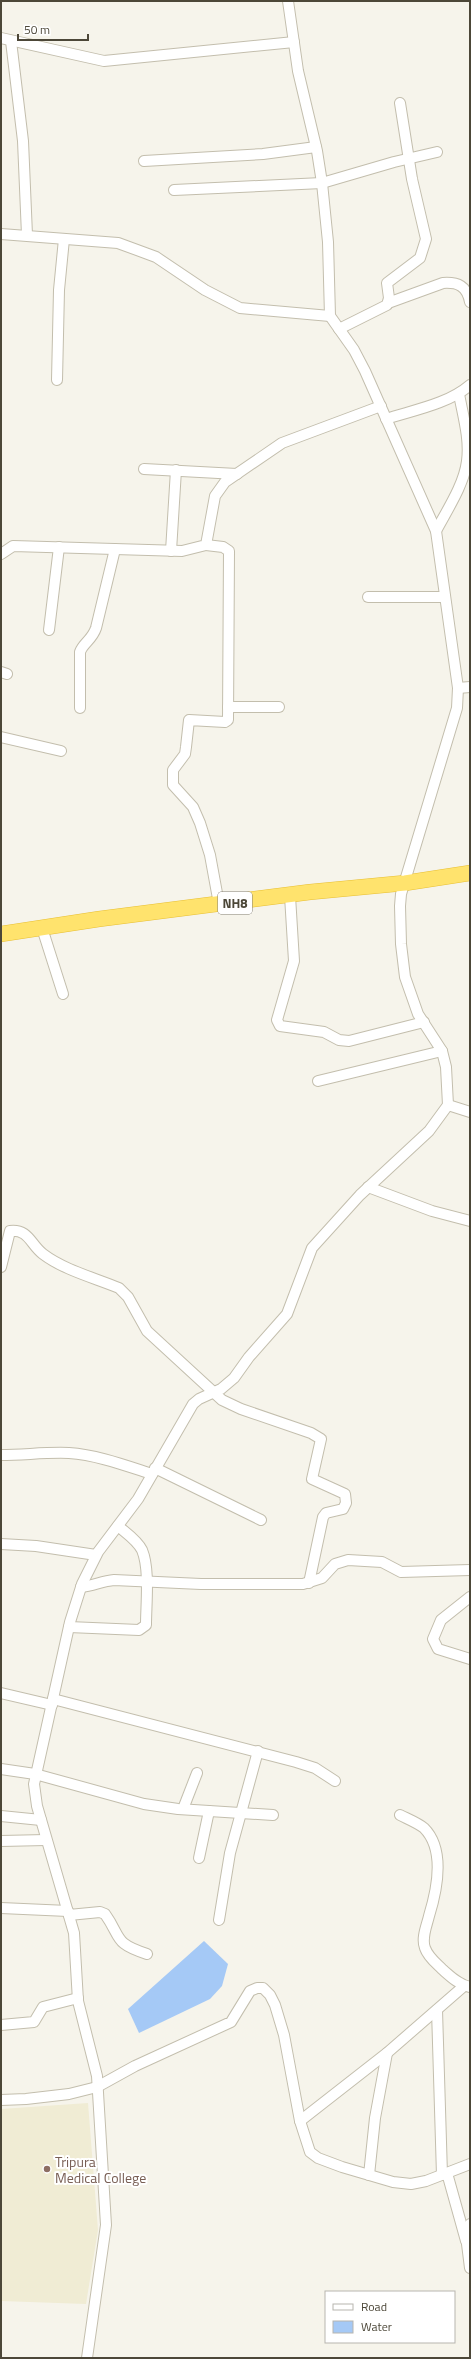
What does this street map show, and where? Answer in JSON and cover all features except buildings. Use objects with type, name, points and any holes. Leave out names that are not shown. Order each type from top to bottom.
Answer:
[{"type":"highway","name":"NH8","points":[[1,934],[357,886],[405,883],[470,873]]},
{"type":"street","points":[[87,2358],[106,2225],[96,2068],[78,1998],[74,1933],[46,1840],[35,1791],[35,1774],[69,1627],[81,1586],[96,1555],[138,1499],[193,1404],[214,1391],[221,1389],[234,1378],[263,1340],[279,1325],[287,1314],[312,1248],[336,1220],[368,1187],[429,1131],[448,1105],[446,1067],[442,1051],[424,1022],[410,994],[402,961],[400,906],[405,883],[458,708],[458,688],[436,531],[381,406],[354,350],[330,316],[328,242],[322,183],[316,147],[298,71],[288,1]]},
{"type":"street","points":[[27,235],[23,141],[6,40],[104,61],[294,42]]},
{"type":"street","points":[[388,303],[387,283],[420,258],[426,239],[412,179],[410,158],[400,103]]},
{"type":"street","points":[[144,161],[263,154],[316,147]]},
{"type":"street","points":[[174,190],[322,183],[410,158],[437,152]]},
{"type":"street","points":[[1,234],[118,243],[156,257],[205,290],[240,308],[330,316]]},
{"type":"street","points":[[57,380],[59,290],[64,240]]},
{"type":"street","points":[[339,329],[388,303],[443,283],[452,282],[465,289],[470,302]]},
{"type":"street","points":[[386,419],[459,394],[470,385]]},
{"type":"street","points":[[436,531],[460,484],[469,462],[468,444],[459,394]]},
{"type":"street","points":[[206,545],[215,496],[220,487],[282,443],[381,406]]},
{"type":"street","points":[[144,469],[237,474]]},
{"type":"street","points":[[172,550],[176,470]]},
{"type":"street","points":[[2,552],[13,546],[182,551],[206,545],[223,547],[229,551],[228,720],[225,722],[189,720],[185,754],[173,770],[172,777],[173,785],[193,807],[206,839],[219,904]]},
{"type":"street","points":[[49,630],[59,547]]},
{"type":"street","points":[[80,708],[80,652],[82,646],[92,638],[96,628],[115,549]]},
{"type":"street","points":[[368,597],[445,597]]},
{"type":"street","points":[[458,688],[470,687]]},
{"type":"street","points":[[228,707],[279,707]]},
{"type":"street","points":[[1,737],[61,751]]},
{"type":"street","points":[[290,896],[294,961],[277,1020],[280,1026],[324,1032],[339,1040],[350,1041],[424,1022]]},
{"type":"street","points":[[42,928],[63,994]]},
{"type":"street","points":[[318,1081],[442,1051]]},
{"type":"street","points":[[448,1105],[470,1112]]},
{"type":"street","points":[[368,1187],[432,1211],[470,1221]]},
{"type":"street","points":[[1,1267],[10,1230],[18,1230],[29,1236],[42,1253],[119,1288],[128,1297],[147,1331],[214,1391],[222,1400],[241,1409],[311,1433],[322,1439],[312,1479],[345,1494],[346,1502],[343,1509],[326,1513],[323,1517],[309,1583]]},
{"type":"street","points":[[1,1455],[55,1453],[106,1459],[153,1471],[261,1520]]},
{"type":"street","points":[[69,1627],[143,1629],[146,1625],[146,1582],[142,1550],[137,1542],[118,1526]]},
{"type":"street","points":[[1,1544],[36,1546],[96,1555]]},
{"type":"street","points":[[81,1586],[91,1586],[104,1581],[114,1580],[257,1585],[309,1583],[322,1578],[328,1569],[340,1560],[382,1562],[402,1572],[470,1570]]},
{"type":"street","points":[[470,1597],[440,1620],[433,1639],[438,1649],[470,1659]]},
{"type":"street","points":[[1,1693],[52,1702],[258,1751],[315,1768],[335,1781]]},
{"type":"street","points":[[219,1920],[227,1868],[258,1751]]},
{"type":"street","points":[[1,1769],[35,1774],[144,1804],[182,1809],[273,1815]]},
{"type":"street","points":[[182,1809],[197,1773]]},
{"type":"street","points":[[199,1858],[209,1811]]},
{"type":"street","points":[[300,2121],[387,2053],[467,1986],[430,1957],[424,1947],[424,1934],[434,1901],[437,1872],[436,1850],[432,1837],[423,1827],[400,1815]]},
{"type":"street","points":[[1,1816],[41,1820]]},
{"type":"street","points":[[1,1841],[46,1840]]},
{"type":"street","points":[[1,1908],[69,1913],[100,1912],[105,1914],[122,1943],[132,1949],[147,1954]]},
{"type":"street","points":[[1,2100],[26,2099],[69,2094],[97,2087],[135,2066],[231,2022],[250,1991],[257,1988],[263,1988],[270,1995],[275,2005],[284,2035],[300,2121],[310,2152],[318,2158],[369,2175],[411,2184],[426,2181],[470,2164]]},
{"type":"street","points":[[1,2025],[34,2022],[43,2007],[78,1998]]},
{"type":"street","points":[[437,2010],[444,2174],[466,2241],[469,2263]]},
{"type":"street","points":[[369,2175],[375,2118],[387,2053]]},
{"type":"street","points":[[466,2241],[470,2224]]},
{"type":"shaded area","name":"Tripura Medical College","points":[[88,2103],[98,2230],[86,2304],[1,2301],[1,2109]]},
{"type":"water","points":[[204,1941],[228,1964],[222,1986],[210,1999],[139,2033],[128,2009]]},
{"type":"place","name":"Tripura Medical College","points":[[47,2169]]}]
